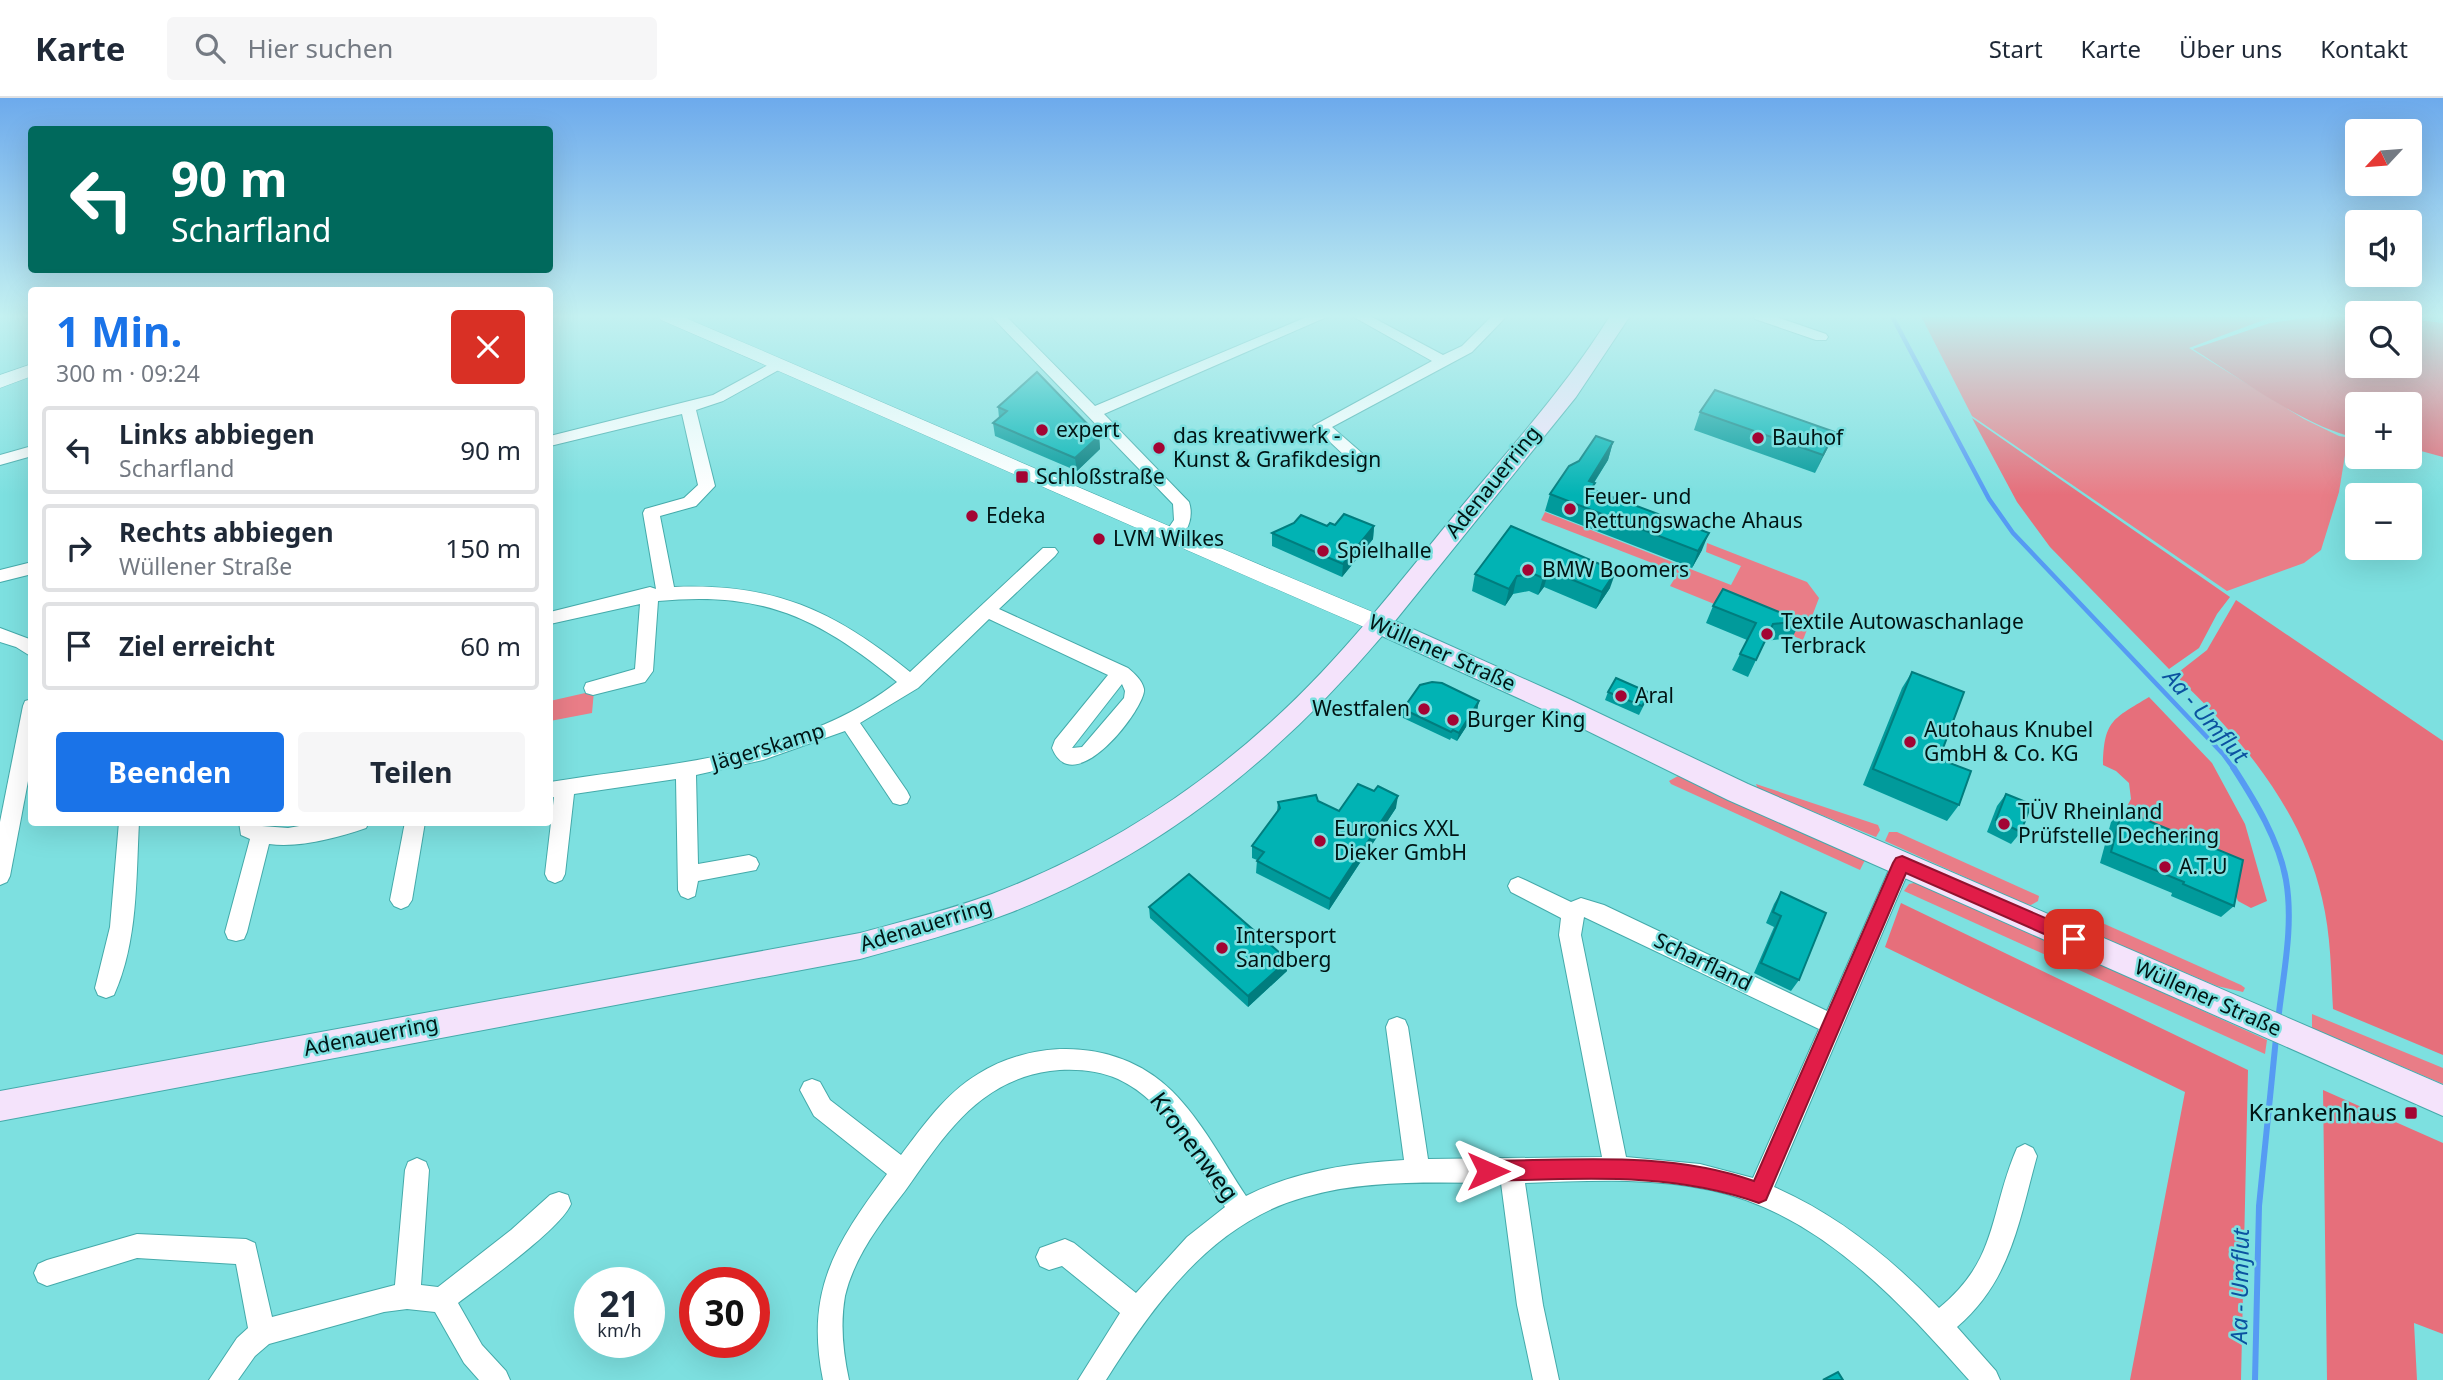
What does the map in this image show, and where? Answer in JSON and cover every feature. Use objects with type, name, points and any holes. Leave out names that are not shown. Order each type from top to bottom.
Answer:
[{"type":"main road","name":"Adenauerring","points":[[0,1106],[557,1001],[778,963],[860,946],[977,911],[1020,895],[1119,846],[1219,780],[1248,758],[1303,707],[1378,624],[1577,376]]},
{"type":"main road","name":"Wüllener Straße","points":[[1378,624],[1560,706],[1738,792],[2443,1101]]},
{"type":"street","points":[[553,440],[718,398],[758,376]]},
{"type":"street","name":"Wüllener Straße","points":[[806,376],[1378,624]]},
{"type":"street","points":[[1058,376],[1181,502],[1185,512],[1183,523],[1171,536]]},
{"type":"street","points":[[1095,412],[1175,376]]},
{"type":"street","points":[[1365,465],[1321,426],[1417,376]]},
{"type":"street","points":[[593,688],[638,677],[644,671],[658,593],[651,513],[690,502],[707,486],[688,407]]},
{"type":"street","points":[[0,460],[28,452]]},
{"type":"street","name":"Jägerskamp","points":[[555,874],[557,789],[753,756],[793,744],[848,720],[882,703],[911,683],[1049,552]]},
{"type":"street","points":[[0,576],[28,569]]},
{"type":"street","points":[[553,617],[658,593],[729,594],[784,603],[839,629],[875,653],[911,683]]},
{"type":"street","points":[[989,611],[1121,673]]},
{"type":"street","points":[[0,635],[28,647]]},
{"type":"street","name":"Jägerskamp","points":[[848,720],[900,797]]},
{"type":"street","points":[[0,876],[27,758]]},
{"type":"street","name":"Jägerskamp","points":[[686,769],[688,882],[749,864]]},
{"type":"street","points":[[106,988],[115,964],[120,935],[129,826]]},
{"type":"street","points":[[236,932],[255,829],[275,838],[338,826]]},
{"type":"street","points":[[401,900],[414,826]]},
{"type":"street","points":[[1759,1193],[1902,863]]},
{"type":"street","name":"Scharfland","points":[[1518,886],[1572,913],[1581,907],[1597,911],[1833,1025]]},
{"type":"street","points":[[1572,913],[1570,935],[1616,1169]]},
{"type":"street","points":[[1397,1027],[1418,1171]]},
{"type":"street","name":"Kronenweg","points":[[836,1380],[828,1352],[828,1319],[837,1276],[869,1217],[931,1134],[967,1095],[1004,1069],[1025,1063],[1067,1058],[1090,1060],[1130,1074],[1162,1097],[1242,1211]]},
{"type":"street","points":[[812,1090],[822,1108],[903,1172]]},
{"type":"street","points":[[1938,1326],[1964,1304],[1993,1263],[2025,1156]]},
{"type":"street","points":[[1091,1380],[1138,1311],[1183,1258],[1242,1211],[1283,1193],[1317,1182],[1418,1171],[1616,1169],[1699,1176],[1730,1182],[1759,1193],[1816,1222],[1869,1258],[1938,1326],[1987,1380]]},
{"type":"street","points":[[407,1296],[417,1170]]},
{"type":"street","points":[[1511,1171],[1530,1305],[1546,1380]]},
{"type":"street","points":[[222,1380],[246,1347],[262,1333],[384,1299],[407,1296],[442,1300],[520,1240],[559,1204]]},
{"type":"street","points":[[47,1273],[137,1246],[246,1252],[262,1333]]},
{"type":"street","points":[[1049,1257],[1065,1252],[1138,1311]]},
{"type":"street","points":[[442,1300],[473,1354],[497,1380]]},
{"type":"shaded area","points":[[1952,376],[2234,376],[2304,419],[2345,437],[2339,492],[2321,550],[2304,563],[2227,591],[1972,416]]},
{"type":"shaded area","points":[[2235,376],[2422,378],[2422,376],[2443,376],[2443,457],[2422,451],[2422,392],[2345,392],[2345,434],[2294,413]]},
{"type":"shaded area","points":[[1972,418],[2230,597],[2217,614],[2199,648],[2169,669],[2050,547],[2017,502]]},
{"type":"shaded area","points":[[1545,512],[1731,585],[1741,566],[1706,552],[1707,543],[1807,582],[1819,598],[1803,640],[1670,586],[1678,573],[1541,520]]},
{"type":"shaded area","points":[[2236,600],[2443,741],[2443,1055],[2333,1009],[2325,912],[2313,866],[2300,835],[2284,805],[2245,749],[2175,675],[2207,650]]},
{"type":"shaded area","points":[[594,691],[592,713],[553,720],[553,700]]},
{"type":"shaded area","points":[[2149,697],[2212,763],[2245,824],[2267,901],[2251,908],[2238,901],[2231,886],[2120,819],[2131,799],[2129,783],[2116,771],[2103,765],[2106,738],[2113,722],[2119,716]]},
{"type":"shaded area","points":[[1678,776],[1866,858],[1860,870],[1671,784],[1669,781]]},
{"type":"shaded area","points":[[1756,784],[1878,825],[1880,830],[1876,837],[1758,789]]},
{"type":"shaded area","points":[[1889,832],[1897,832],[2039,896],[2038,901],[2031,905],[2025,904],[1885,841]]},
{"type":"shaded area","points":[[1919,882],[2267,1040],[2265,1054],[1904,891],[1909,884]]},
{"type":"shaded area","points":[[1901,903],[2248,1070],[2241,1380],[2130,1380],[2185,1092],[1885,947]]},
{"type":"shaded area","points":[[2071,909],[2245,988],[2243,992],[2217,986],[2080,928],[2075,924]]},
{"type":"shaded area","points":[[2312,1014],[2443,1068],[2443,1084],[2312,1028]]},
{"type":"shaded area","points":[[2323,1090],[2443,1143],[2443,1334],[2414,1323],[2417,1380],[2327,1380]]},
{"type":"building","name":"expert","points":[[1033,376],[1041,376],[1099,436],[1075,458],[993,423],[1007,411],[998,407]]},
{"type":"building","points":[[1715,390],[1835,432],[1823,455],[1700,412]]},
{"type":"building","points":[[1596,436],[1613,442],[1589,481],[1595,483],[1591,489],[1709,533],[1698,551],[1550,494],[1569,466],[1579,461]]},
{"type":"building","points":[[1344,514],[1374,526],[1343,564],[1272,533],[1294,523],[1301,515],[1327,526],[1330,523],[1335,525]]},
{"type":"building","points":[[1511,526],[1616,571],[1602,592],[1549,570],[1543,578],[1534,574],[1517,576],[1509,589],[1475,574]]},
{"type":"building","points":[[1723,589],[1801,621],[1773,624],[1756,660],[1740,654],[1756,623],[1713,606]]},
{"type":"building","name":"Autohaus Knubel GmbH & Co. KG","points":[[1912,672],[1964,692],[1939,759],[1971,771],[1959,805],[1873,769]]},
{"type":"building","points":[[1616,678],[1650,693],[1642,706],[1608,692]]},
{"type":"building","points":[[1442,683],[1479,701],[1459,733],[1453,730],[1451,732],[1403,709],[1420,685]]},
{"type":"building","name":"Euronics XXL Dieker GmbH","points":[[1358,784],[1374,791],[1378,786],[1398,796],[1330,899],[1257,861],[1264,852],[1252,846],[1280,808],[1278,802],[1316,795],[1318,801],[1339,811]]},
{"type":"building","points":[[2006,794],[2031,804],[2021,832],[1996,820]]},
{"type":"building","points":[[2122,810],[2243,860],[2234,906],[2111,852]]},
{"type":"building","name":"Intersport Sandberg","points":[[1189,874],[1288,960],[1248,996],[1149,907]]},
{"type":"building","points":[[1781,892],[1826,913],[1799,980],[1761,963],[1781,916],[1773,912]]},
{"type":"building","points":[[1838,1372],[1843,1380],[1823,1380]]},
{"type":"waterway","name":"Aa - Umflut","points":[[1924,376],[1989,499],[2013,533],[2223,754],[2234,769]]},
{"type":"waterway","name":"Aa - Umflut","points":[[2233,767],[2272,836],[2286,880],[2288,933],[2278,1021]]},
{"type":"waterway","name":"Aa - Umflut","points":[[2255,1380],[2259,1206],[2276,1038]]},
{"type":"place","name":"expert","points":[[1042,430]]},
{"type":"place","name":"Bauhof","points":[[1758,438]]},
{"type":"place","name":"das kreativwerk - Kunst & Grafikdesign","points":[[1159,448]]},
{"type":"place","name":"Schloßstraße","points":[[1022,477]]},
{"type":"place","name":"Feuer- und Rettungswache Ahaus","points":[[1570,509]]},
{"type":"place","name":"Edeka","points":[[972,516]]},
{"type":"place","name":"LVM Wilkes","points":[[1099,539]]},
{"type":"place","name":"Spielhalle","points":[[1323,551]]},
{"type":"place","name":"BMW Boomers","points":[[1528,570]]},
{"type":"place","name":"Textile Autowaschanlage Terbrack","points":[[1767,634]]},
{"type":"place","name":"Aral","points":[[1621,696]]},
{"type":"place","name":"Westfalen","points":[[1424,709]]},
{"type":"place","name":"Burger King","points":[[1453,720]]},
{"type":"place","name":"Autohaus Knubel GmbH & Co. KG","points":[[1910,742]]},
{"type":"place","name":"TÜV Rheinland Prüfstelle Dechering","points":[[2004,824]]},
{"type":"place","name":"Euronics XXL Dieker GmbH","points":[[1320,841]]},
{"type":"place","name":"A.T.U","points":[[2165,867]]},
{"type":"place","name":"Intersport Sandberg","points":[[1222,948]]},
{"type":"place","name":"Krankenhaus","points":[[2411,1113]]},
{"type":"route","points":[[1488,1171],[1616,1169],[1664,1172],[1730,1182],[1759,1193],[1902,863],[2074,939]]}]
